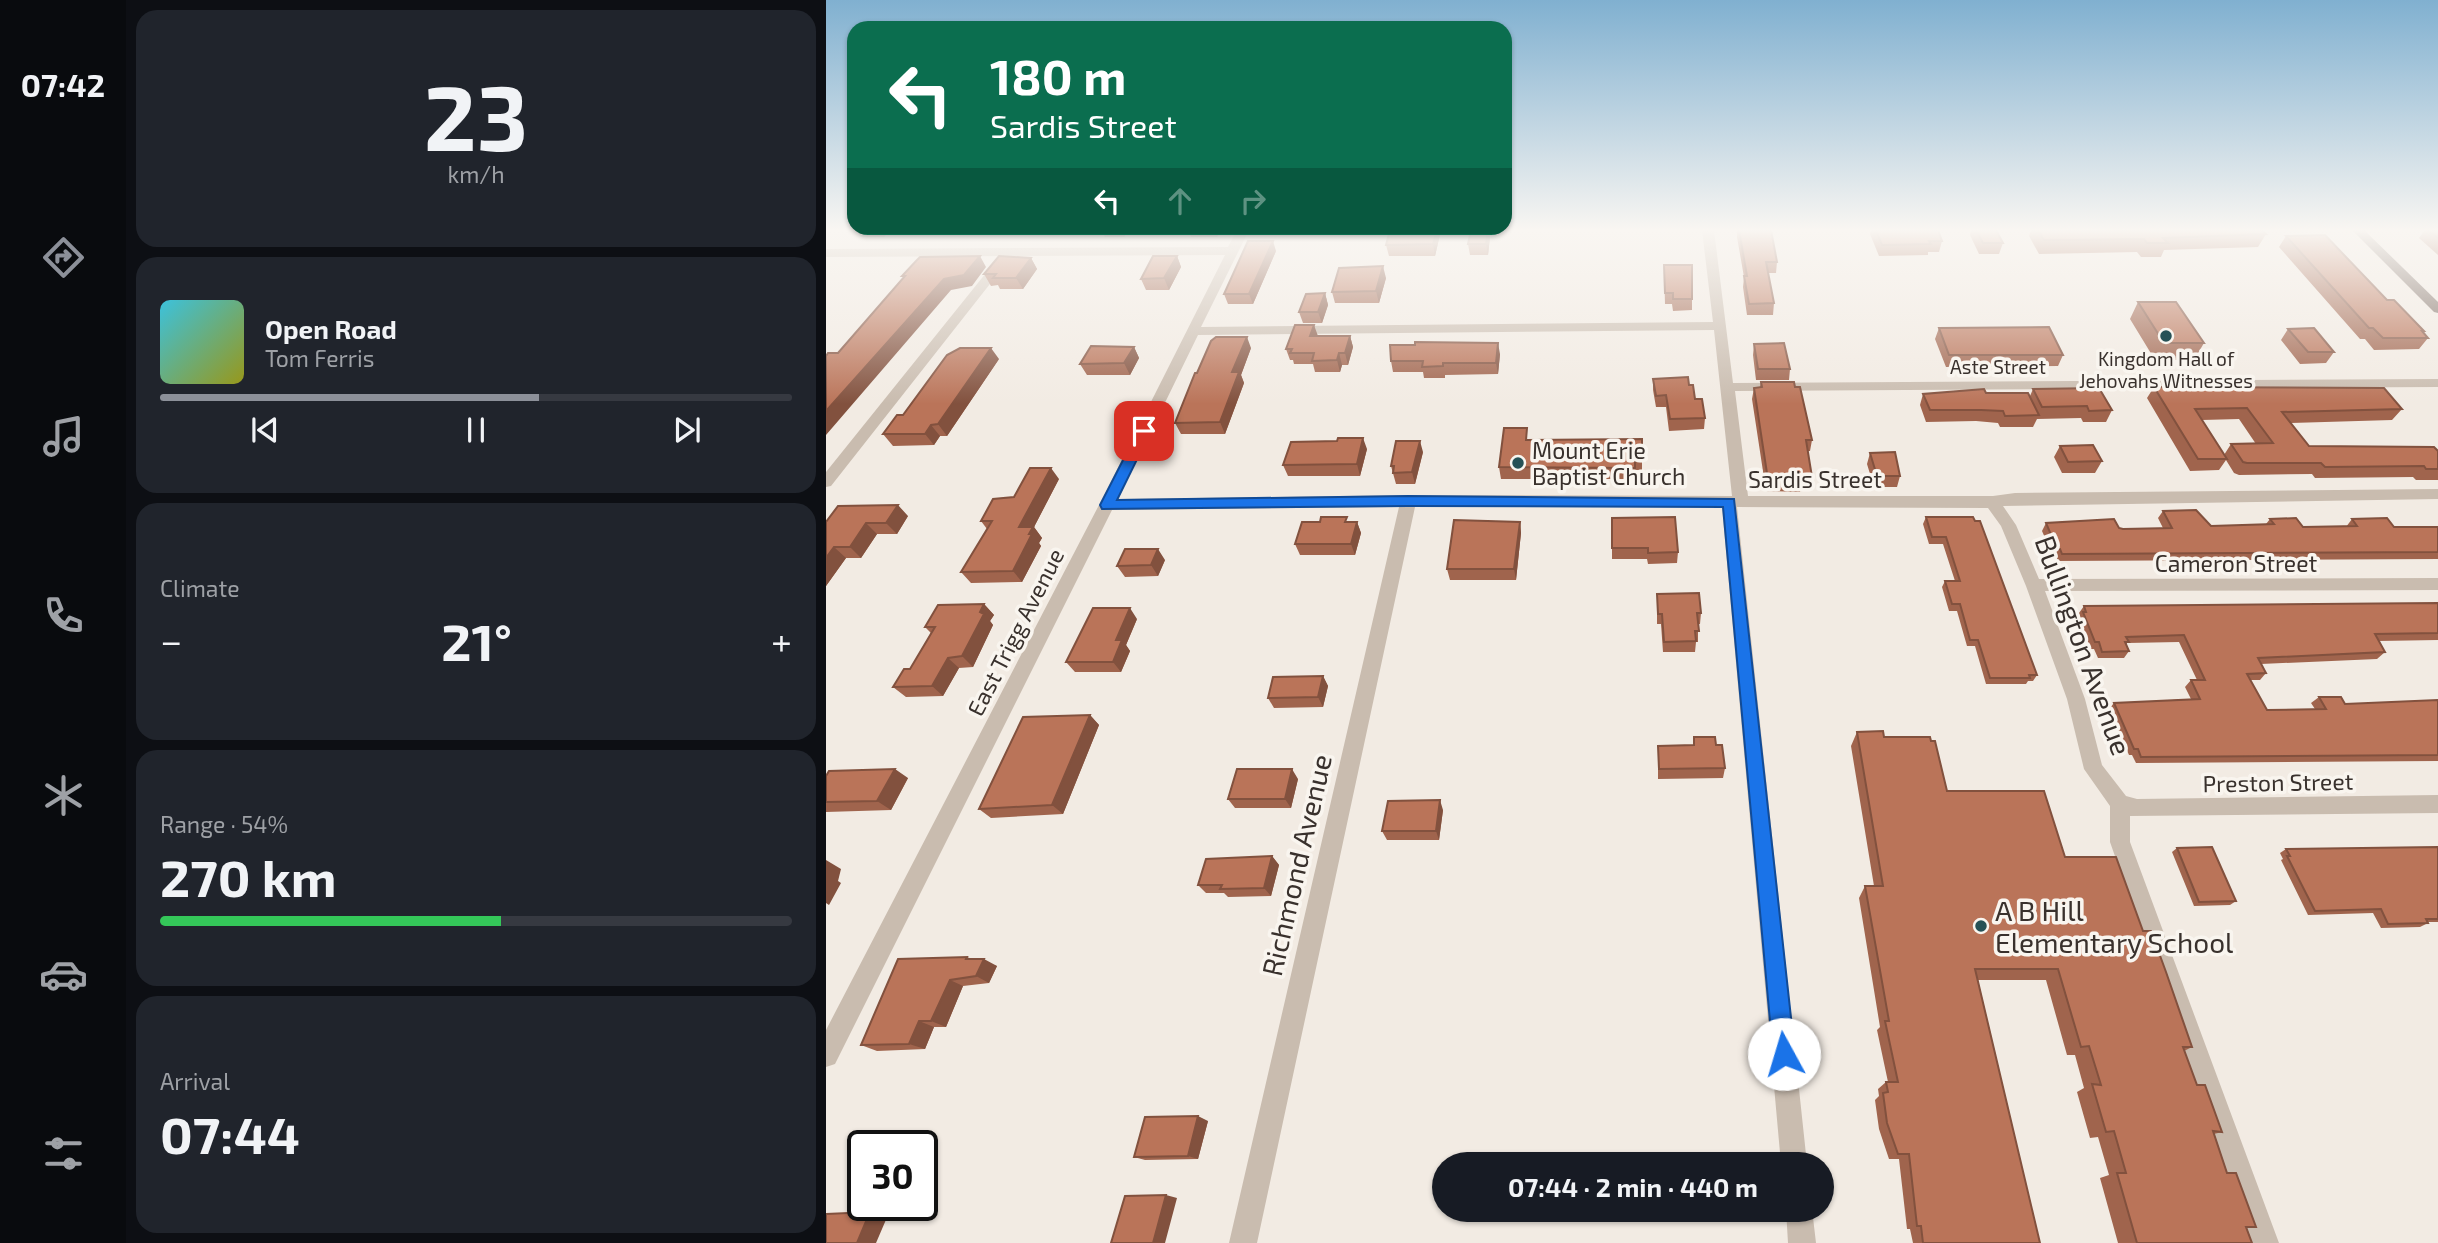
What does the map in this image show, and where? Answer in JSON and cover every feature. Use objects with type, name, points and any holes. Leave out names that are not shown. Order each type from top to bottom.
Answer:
[{"type":"main road","points":[[2417,288],[2438,309]]},
{"type":"street","points":[[826,482],[980,288]]},
{"type":"street","name":"East Trigg Avenue","points":[[826,1055],[1215,288]]},
{"type":"street","points":[[1715,288],[1727,387],[1793,1152]]},
{"type":"street","points":[[1194,331],[1719,326]]},
{"type":"street","name":"Aste Street","points":[[1727,387],[2438,383]]},
{"type":"street","name":"Sardis Street","points":[[1107,505],[1408,501],[1993,502],[2015,498],[2438,494]]},
{"type":"street","name":"Richmond Avenue","points":[[1243,1243],[1408,501]]},
{"type":"street","name":"Bullington Avenue","points":[[1993,502],[2008,525],[2034,585],[2076,699],[2085,745],[2094,769],[2120,804]]},
{"type":"street","name":"Cameron Street","points":[[2034,585],[2438,584]]},
{"type":"street","points":[[2120,804],[2120,842],[2265,1243]]},
{"type":"street","name":"Preston Street","points":[[2120,804],[2137,808],[2438,804]]},
{"type":"street","points":[[1800,1222],[1802,1243]]},
{"type":"building","points":[[895,288],[936,288],[826,411],[826,356],[828,353],[838,353]]},
{"type":"building","points":[[1227,288],[1252,288],[1249,294],[1224,294]]},
{"type":"building","points":[[1333,288],[1377,288],[1376,291],[1332,292]]},
{"type":"building","points":[[1665,288],[1692,288],[1692,299],[1673,299],[1673,293],[1665,293]]},
{"type":"building","points":[[1746,288],[1771,288],[1774,303],[1749,304]]},
{"type":"building","points":[[2333,288],[2376,288],[2387,300],[2394,300],[2428,338],[2383,338],[2373,328],[2369,328]]},
{"type":"building","points":[[1325,293],[1318,312],[1299,312],[1306,294]]},
{"type":"building","points":[[2138,302],[2176,302],[2204,343],[2164,343]]},
{"type":"building","points":[[1295,325],[1314,325],[1310,336],[1350,336],[1345,353],[1339,353],[1337,360],[1312,361],[1314,353],[1290,353],[1292,349],[1286,349]]},
{"type":"building","points":[[2049,327],[2063,355],[1949,355],[1939,328]]},
{"type":"building","points":[[2314,328],[2334,352],[2308,352],[2288,329]]},
{"type":"building","points":[[1216,337],[1247,337],[1232,372],[1239,372],[1220,422],[1175,423],[1195,373],[1211,341]]},
{"type":"building","points":[[1415,342],[1498,343],[1496,363],[1443,363],[1443,366],[1422,367],[1423,361],[1391,361],[1390,345],[1415,345]]},
{"type":"building","points":[[1784,343],[1790,369],[1758,369],[1754,344]]},
{"type":"building","points":[[1091,346],[1134,347],[1124,363],[1080,364]]},
{"type":"building","points":[[960,348],[991,348],[938,424],[931,425],[925,434],[883,434],[897,415],[903,415],[947,355]]},
{"type":"building","points":[[1688,377],[1689,385],[1693,385],[1695,399],[1702,399],[1705,418],[1670,419],[1666,395],[1656,396],[1653,379]]},
{"type":"building","points":[[1761,382],[1794,382],[1795,387],[1800,387],[1812,440],[1806,440],[1812,477],[1802,477],[1802,481],[1768,480],[1754,388],[1762,387]]},
{"type":"building","points":[[2154,387],[2384,388],[2402,409],[2282,412],[2309,446],[2434,447],[2438,451],[2438,469],[2426,469],[2424,466],[2325,467],[2321,463],[2243,462],[2231,444],[2273,443],[2247,408],[2195,409],[2227,459],[2198,459]]},
{"type":"building","points":[[2099,388],[2112,410],[2089,411],[2087,406],[2042,407],[2033,389]]},
{"type":"building","points":[[1984,389],[1986,393],[2028,393],[2039,415],[2005,416],[2003,411],[1930,410],[1923,394]]},
{"type":"building","points":[[1504,428],[1527,428],[1526,440],[1642,439],[1642,459],[1635,459],[1635,468],[1499,467]]},
{"type":"building","points":[[1338,438],[1363,438],[1357,464],[1283,465],[1291,442],[1337,441]]},
{"type":"building","points":[[1396,441],[1420,441],[1412,472],[1393,473],[1394,466],[1391,466]]},
{"type":"building","points":[[2093,445],[2102,461],[2068,462],[2060,446]]},
{"type":"building","points":[[1895,452],[1900,476],[1877,476],[1870,453]]},
{"type":"building","points":[[1030,468],[1051,468],[1019,527],[1033,527],[1013,571],[961,572],[992,521],[981,521],[993,499],[1014,497]]},
{"type":"building","points":[[898,505],[886,523],[866,523],[850,547],[834,547],[826,558],[826,522],[838,506]]},
{"type":"building","points":[[2196,510],[2211,526],[2274,524],[2270,519],[2296,518],[2303,527],[2357,526],[2352,519],[2387,518],[2394,527],[2438,527],[2438,552],[2062,554],[2060,549],[2057,549],[2046,523],[2114,519],[2119,528],[2123,529],[2172,528],[2163,511]]},
{"type":"building","points":[[1321,517],[1347,517],[1345,522],[1357,522],[1351,544],[1295,544],[1302,522],[1320,522]]},
{"type":"building","points":[[1675,517],[1678,552],[1648,553],[1648,548],[1612,548],[1612,518]]},
{"type":"building","points":[[1926,517],[1973,517],[1975,521],[1980,521],[2037,675],[2029,675],[2030,678],[1990,678],[1978,640],[1970,640],[1960,604],[1952,604],[1945,581],[1960,581],[1946,537],[1932,537]]},
{"type":"building","points":[[1454,520],[1520,522],[1514,569],[1447,569]]},
{"type":"building","points":[[1125,549],[1158,549],[1151,565],[1117,566]]},
{"type":"building","points":[[1699,593],[1701,613],[1697,613],[1699,631],[1695,631],[1696,641],[1664,642],[1657,594]]},
{"type":"building","points":[[2438,603],[2438,633],[2375,634],[2385,652],[2258,658],[2266,673],[2247,674],[2267,710],[2326,709],[2319,697],[2341,697],[2345,704],[2438,700],[2438,755],[2141,757],[2138,749],[2134,749],[2114,703],[2200,699],[2191,680],[2205,680],[2184,635],[2126,637],[2129,651],[2102,652],[2083,612],[2086,612],[2084,606]]},
{"type":"building","points":[[984,604],[980,612],[984,614],[962,656],[948,658],[932,686],[893,687],[904,669],[910,669],[935,627],[925,627],[938,605]]},
{"type":"building","points":[[1093,608],[1130,608],[1116,640],[1122,640],[1113,662],[1066,662]]},
{"type":"building","points":[[1323,676],[1318,697],[1268,698],[1273,677]]},
{"type":"building","points":[[1090,715],[1052,805],[979,809],[1023,717]]},
{"type":"building","points":[[1883,731],[1884,737],[1930,737],[1931,741],[1935,741],[1947,791],[2044,791],[2065,857],[2116,857],[2143,931],[2151,931],[2166,972],[2192,1047],[2183,1047],[2197,1085],[2205,1085],[2222,1132],[2213,1131],[2227,1173],[2236,1173],[2256,1227],[2246,1227],[2252,1243],[2137,1243],[2117,1173],[2126,1173],[2114,1131],[2106,1132],[2092,1084],[2101,1085],[2089,1046],[2081,1047],[2058,969],[1975,969],[2040,1243],[1923,1243],[1921,1226],[1917,1226],[1909,1154],[1898,1154],[1887,1123],[1883,1093],[1888,1092],[1886,1082],[1898,1082],[1885,1021],[1889,1021],[1865,886],[1883,886],[1857,732]]},
{"type":"building","points":[[1694,737],[1715,737],[1716,745],[1722,745],[1725,768],[1659,769],[1658,746],[1694,745]]},
{"type":"building","points":[[895,769],[877,801],[826,802],[826,776],[829,771]]},
{"type":"building","points":[[1237,769],[1292,769],[1285,799],[1228,799]]},
{"type":"building","points":[[1440,800],[1436,831],[1382,831],[1388,801]]},
{"type":"building","points":[[2212,847],[2236,901],[2199,902],[2177,848]]},
{"type":"building","points":[[2438,847],[2438,919],[2426,919],[2428,923],[2388,924],[2381,909],[2315,911],[2286,849]]},
{"type":"building","points":[[1272,856],[1264,888],[1220,889],[1222,885],[1198,885],[1206,859]]},
{"type":"building","points":[[967,957],[966,959],[984,959],[976,976],[950,980],[931,1021],[919,1021],[909,1044],[861,1045],[898,959]]},
{"type":"building","points":[[1198,1116],[1188,1156],[1134,1157],[1145,1117]]},
{"type":"building","points":[[1166,1195],[1153,1243],[1111,1243],[1125,1196]]},
{"type":"building","points":[[847,1213],[847,1221],[866,1221],[857,1243],[826,1243],[826,1214]]},
{"type":"place","name":"Kingdom Hall of Jehovahs Witnesses","points":[[2166,336]]},
{"type":"place","name":"Mount Erie Baptist Church","points":[[1518,463]]},
{"type":"place","name":"A B Hill Elementary School","points":[[1981,926]]},
{"type":"route","points":[[1144,431],[1107,505],[1408,501],[1729,502],[1784,1054]]}]
